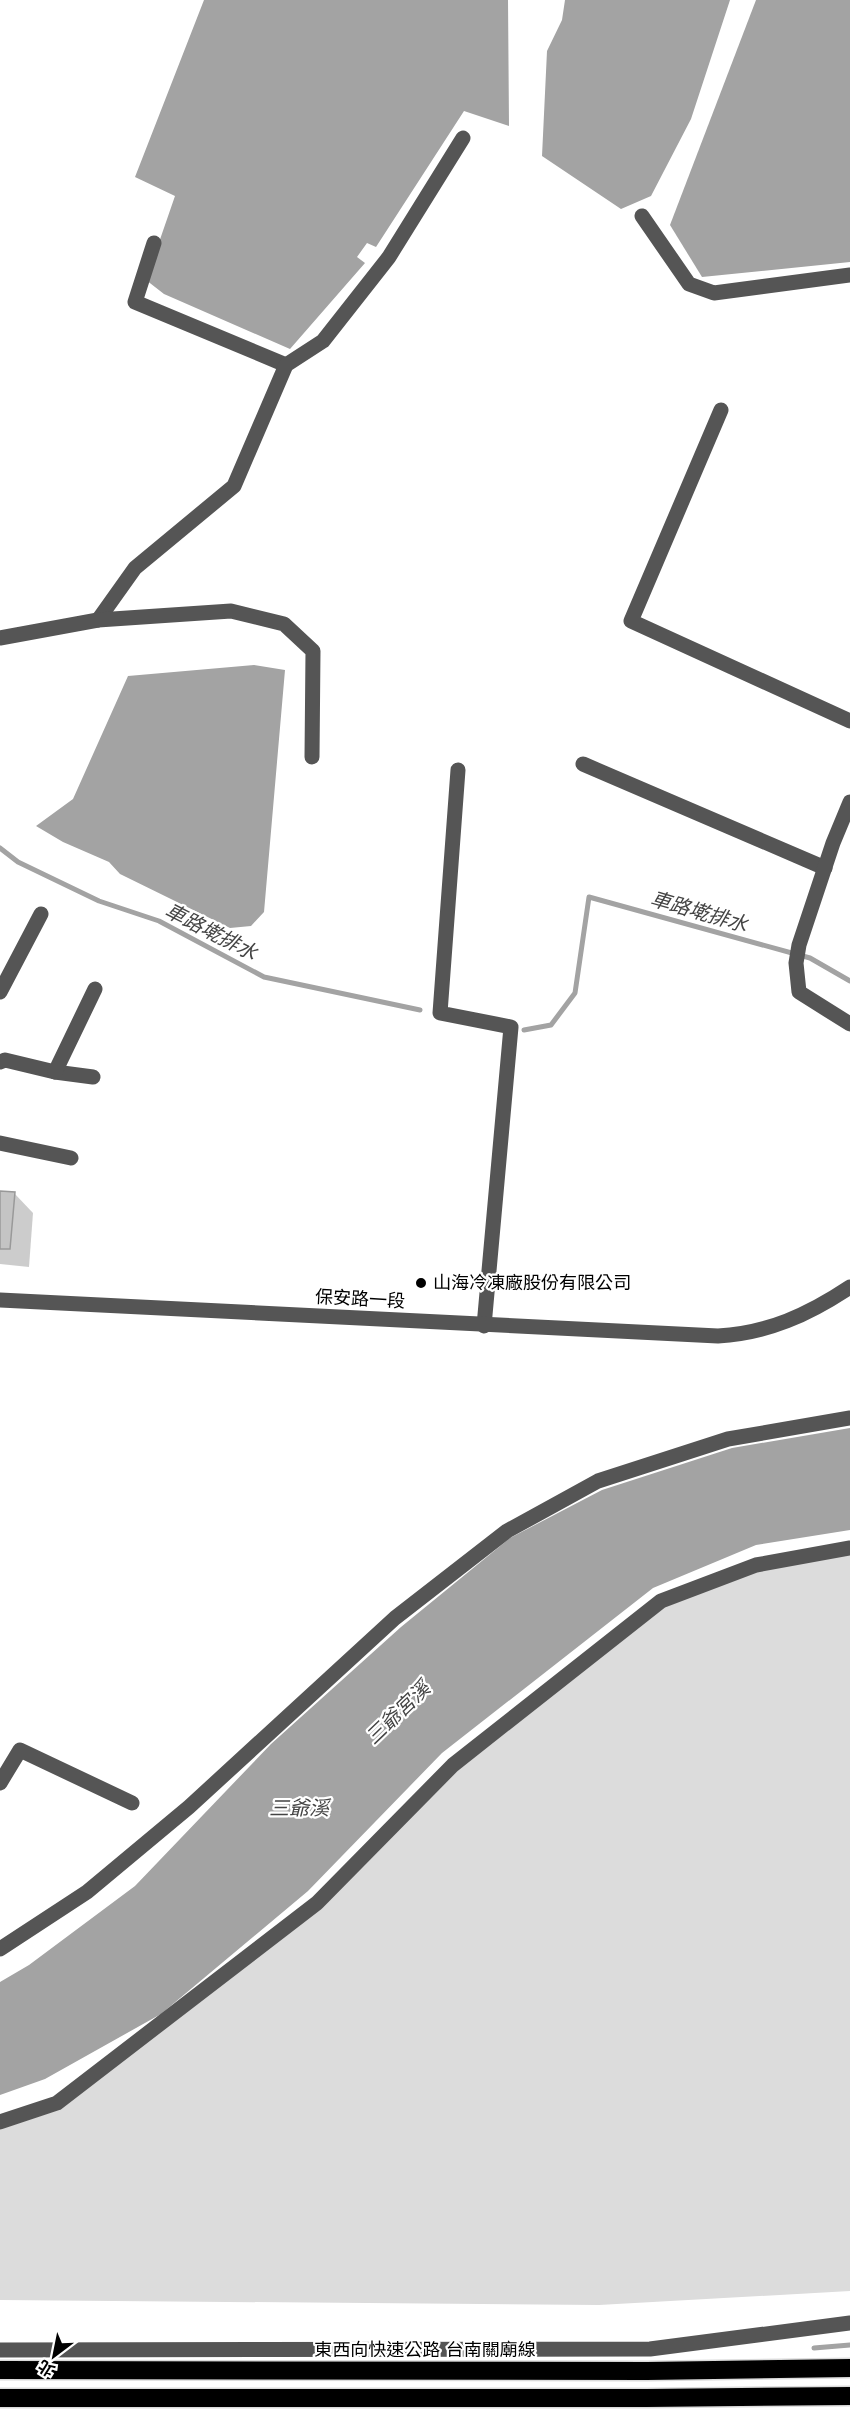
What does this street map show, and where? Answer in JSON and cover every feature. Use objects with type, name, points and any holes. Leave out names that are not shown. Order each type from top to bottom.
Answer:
[{"type":"highway","name":"東西向快速公路 台南關廟線","points":[[0,2370],[647,2371],[850,2368]]},
{"type":"highway","points":[[0,2398],[850,2396]]},
{"type":"street","points":[[98,620],[135,568],[234,486],[286,365],[323,341],[367,285],[389,256],[463,138]]},
{"type":"street","points":[[642,216],[689,284],[714,293],[850,275]]},
{"type":"street","points":[[154,243],[135,302],[286,365]]},
{"type":"street","points":[[722,410],[631,621],[850,721]]},
{"type":"street","points":[[0,638],[98,620],[231,611],[284,624],[313,651],[312,757]]},
{"type":"street","points":[[583,764],[825,868]]},
{"type":"street","points":[[458,770],[440,1013],[511,1027],[484,1326]]},
{"type":"street","points":[[850,802],[799,945],[796,963],[800,992],[850,1024]]},
{"type":"street","points":[[0,992],[41,914]]},
{"type":"street","points":[[54,1072],[95,989]]},
{"type":"street","points":[[0,1062],[5,1060],[54,1072],[93,1077]]},
{"type":"street","points":[[0,1143],[71,1158]]},
{"type":"street","name":"保安路一段","points":[[0,1300],[184,1308],[484,1326],[732,1335],[763,1330],[790,1321],[816,1309],[850,1287]]},
{"type":"street","points":[[0,1949],[87,1892],[189,1807],[395,1618],[507,1531],[598,1480],[728,1439],[850,1418]]},
{"type":"street","points":[[0,2122],[57,2103],[317,1903],[453,1765],[661,1601],[756,1565],[850,1548]]},
{"type":"street","points":[[0,1783],[20,1750],[132,1803]]},
{"type":"street","points":[[0,2350],[650,2349],[850,2323]]},
{"type":"shaded area","points":[[850,1548],[850,2291],[599,2305],[0,2300],[0,2122],[57,2103],[317,1903],[453,1765],[661,1601],[756,1565]]},
{"type":"water","points":[[204,0],[508,0],[509,126],[464,111],[376,247],[367,243],[357,257],[365,263],[290,349],[164,294],[146,280],[175,196],[135,177]]},
{"type":"water","points":[[565,0],[730,0],[691,119],[651,196],[621,209],[542,156],[547,51],[562,20]]},
{"type":"water","points":[[756,0],[850,0],[850,262],[702,277],[670,225]]},
{"type":"water","points":[[254,665],[285,670],[264,912],[251,926],[230,928],[120,874],[109,862],[63,842],[36,826],[73,799],[128,676]]},
{"type":"water","name":"三爺溪","points":[[850,1428],[850,1530],[756,1545],[653,1588],[442,1753],[308,1891],[161,2014],[45,2079],[0,2095],[0,1982],[29,1965],[135,1886],[271,1744],[401,1627],[510,1538],[602,1490],[732,1448]]},
{"type":"building","points":[[0,1191],[15,1192],[10,1249],[0,1249]]},
{"type":"waterway","name":"車路墘排水","points":[[0,848],[18,862],[99,901],[159,921],[264,977],[420,1010]]},
{"type":"waterway","name":"車路墘排水","points":[[524,1030],[551,1025],[575,993],[589,897],[810,958],[850,981]]},
{"type":"waterway","points":[[814,2348],[850,2345]]},
{"type":"place","name":"山海冷凍廠股份有限公司","points":[[421,1283]]},
{"type":"water label","name":"三爺宮溪","points":[[398,1713]]}]
